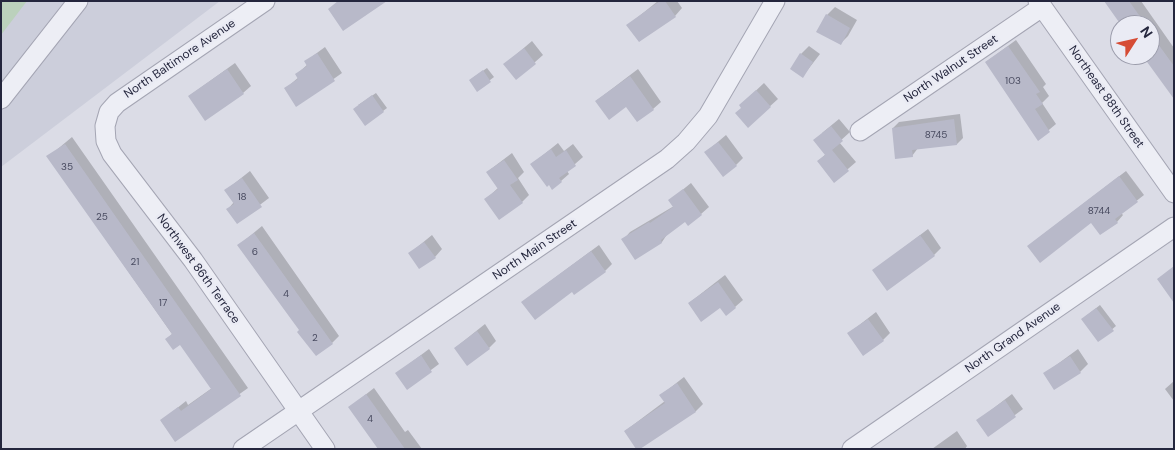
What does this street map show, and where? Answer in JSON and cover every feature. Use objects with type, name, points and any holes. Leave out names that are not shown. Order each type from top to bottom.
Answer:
[{"type":"street","points":[[1,99],[78,1]]},
{"type":"street","name":"North Baltimore Avenue","points":[[105,126],[108,112],[126,95],[265,1]]},
{"type":"street","name":"North Main Street","points":[[242,449],[667,159],[686,142],[708,116],[775,1]]},
{"type":"street","name":"North Walnut Street","points":[[860,131],[1040,4]]},
{"type":"street","name":"Northeast 88th Street","points":[[1040,4],[1174,193]]},
{"type":"street","name":"Northwest 86th Terrace","points":[[105,126],[106,141],[112,154],[203,275],[325,449]]},
{"type":"street","name":"North Grand Avenue","points":[[852,449],[1174,227]]},
{"type":"shaded area","points":[[1,1],[220,1],[1,167]]},
{"type":"green space","points":[[1,1],[27,1],[1,35]]},
{"type":"building","points":[[338,1],[387,1],[343,31],[328,9]]},
{"type":"building","points":[[660,1],[665,1],[676,17],[639,42],[626,25]]},
{"type":"building","points":[[1104,1],[1129,1],[1139,15],[1114,15]]},
{"type":"building","points":[[826,14],[850,28],[841,45],[816,32]]},
{"type":"building","points":[[1008,46],[1040,92],[1036,94],[1043,104],[1035,109],[1050,132],[1038,141],[985,62]]},
{"type":"building","points":[[1160,47],[1174,66],[1174,99],[1149,65],[1160,65]]},
{"type":"building","points":[[524,48],[536,64],[516,80],[503,64]]},
{"type":"building","points":[[317,53],[335,81],[296,107],[284,88],[298,79],[295,74],[307,66],[304,61]]},
{"type":"building","points":[[800,53],[813,62],[803,78],[790,69]]},
{"type":"building","points":[[227,69],[244,94],[205,121],[188,96]]},
{"type":"building","points":[[483,70],[491,82],[477,92],[469,80]]},
{"type":"building","points":[[630,76],[654,110],[637,122],[626,107],[609,120],[595,101]]},
{"type":"building","points":[[756,90],[771,107],[748,128],[735,113],[741,108],[739,105]]},
{"type":"building","points":[[372,95],[384,112],[365,126],[353,109]]},
{"type":"building","points":[[954,119],[957,145],[912,150],[913,157],[895,159],[892,128]]},
{"type":"building","points":[[831,126],[843,141],[832,150],[849,171],[834,183],[817,161],[825,155],[813,140]]},
{"type":"building","points":[[718,142],[737,166],[723,177],[704,152]]},
{"type":"building","points":[[65,144],[241,396],[175,442],[160,420],[178,407],[181,411],[211,389],[180,345],[173,350],[165,339],[172,334],[46,156]]},
{"type":"building","points":[[551,149],[556,157],[566,150],[576,166],[559,178],[562,182],[552,190],[549,185],[547,187],[530,164]]},
{"type":"building","points":[[504,160],[518,180],[510,185],[523,203],[499,220],[484,199],[498,189],[486,172]]},
{"type":"building","points":[[1119,176],[1138,202],[1115,219],[1118,223],[1100,235],[1091,223],[1040,263],[1027,246]]},
{"type":"building","points":[[242,178],[262,207],[237,224],[226,209],[234,204],[224,190]]},
{"type":"building","points":[[683,189],[702,215],[688,226],[685,222],[661,240],[662,243],[635,260],[621,239],[650,223],[673,207],[668,200]]},
{"type":"building","points":[[254,233],[333,344],[316,356],[297,332],[299,330],[237,245]]},
{"type":"building","points":[[920,235],[935,256],[887,291],[872,270]]},
{"type":"building","points":[[424,242],[436,258],[419,269],[408,253]]},
{"type":"building","points":[[591,251],[606,272],[574,295],[572,292],[535,320],[521,302]]},
{"type":"building","points":[[1174,266],[1174,303],[1157,279]]},
{"type":"building","points":[[718,282],[736,308],[726,316],[720,308],[701,322],[688,303]]},
{"type":"building","points":[[1096,308],[1114,331],[1098,342],[1081,319]]},
{"type":"building","points":[[868,319],[884,341],[863,356],[847,333]]},
{"type":"building","points":[[477,331],[490,349],[467,366],[454,348]]},
{"type":"building","points":[[421,355],[432,372],[407,390],[395,373]]},
{"type":"building","points":[[1070,356],[1081,373],[1054,390],[1043,373]]},
{"type":"building","points":[[677,383],[696,412],[640,449],[636,449],[624,431],[665,403],[659,395]]},
{"type":"building","points":[[366,394],[405,449],[378,449],[348,407]]},
{"type":"building","points":[[1005,400],[1016,417],[988,437],[976,420]]}]
